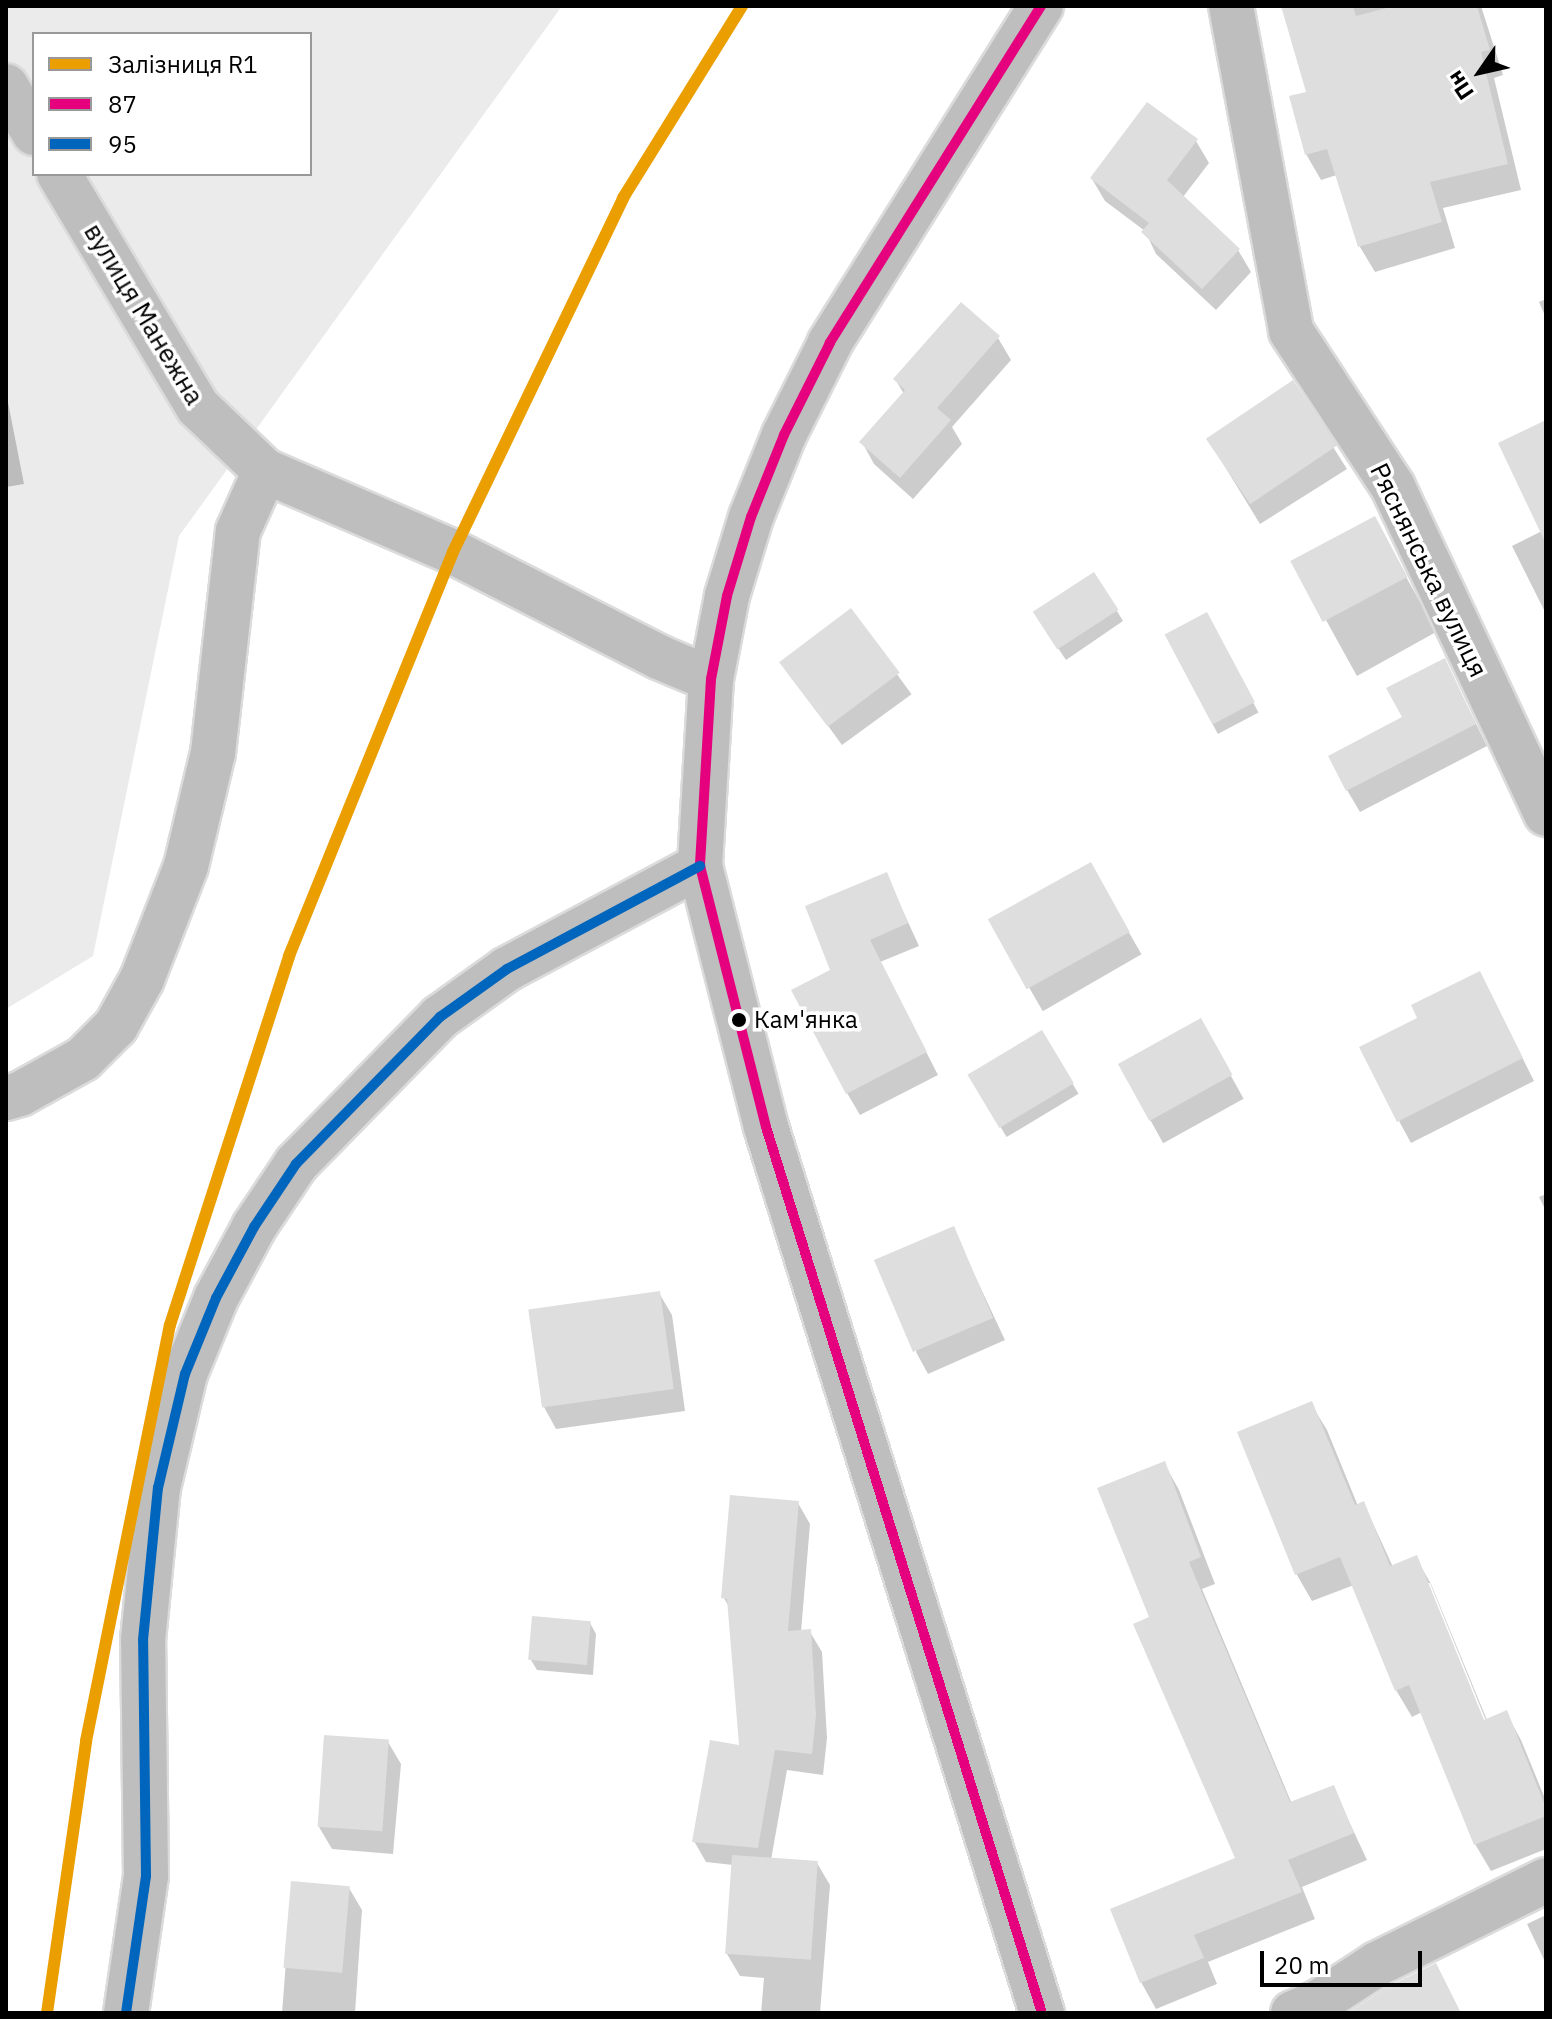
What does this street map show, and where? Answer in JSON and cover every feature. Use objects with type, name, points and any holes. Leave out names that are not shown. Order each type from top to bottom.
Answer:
[{"type":"street","points":[[1041,6],[830,343],[784,435],[751,517],[727,596],[711,679],[700,866],[766,1127],[1042,2013]]},
{"type":"street","name":"Ряснянська вулиця","points":[[1231,6],[1291,331],[1393,487],[1546,814]]},
{"type":"street","points":[[6,86],[32,130]]},
{"type":"street","name":"вулиця Манежна","points":[[60,176],[198,407],[265,471],[453,552],[661,658],[711,679]]},
{"type":"street","points":[[6,1098],[20,1094],[83,1059],[116,1026],[142,979],[186,866],[213,753],[238,531],[265,471]]},
{"type":"street","points":[[126,2013],[146,1876],[143,1640],[158,1488],[185,1374],[216,1298],[254,1227],[296,1164],[440,1017],[507,969],[700,866]]},
{"type":"street","points":[[1293,2013],[1319,2002],[1377,1964],[1546,1880]]},
{"type":"shaded area","points":[[6,6],[562,6],[179,536],[93,956],[6,1009]]},
{"type":"building","points":[[1281,6],[1353,6],[1356,16],[1394,6],[1477,6],[1490,50],[1481,52],[1508,164],[1430,182],[1442,222],[1358,247],[1327,149],[1305,155],[1289,96],[1306,92]]},
{"type":"building","points":[[1147,102],[1198,139],[1167,180],[1240,249],[1202,289],[1141,232],[1149,223],[1090,178]]},
{"type":"building","points":[[961,302],[1000,336],[937,408],[951,420],[900,478],[859,442],[905,390],[893,379]]},
{"type":"building","points":[[1293,380],[1337,445],[1250,504],[1206,439]]},
{"type":"building","points":[[1546,420],[1546,544],[1498,443]]},
{"type":"building","points":[[1375,516],[1407,577],[1323,622],[1290,561]]},
{"type":"building","points":[[1094,572],[1119,610],[1057,649],[1033,612]]},
{"type":"building","points":[[851,608],[900,673],[828,727],[779,662]]},
{"type":"building","points":[[1207,612],[1255,702],[1213,725],[1165,635]]},
{"type":"building","points":[[1445,658],[1476,724],[1346,791],[1328,756],[1402,717],[1386,688]]},
{"type":"building","points":[[1091,862],[1130,932],[1027,989],[988,919]]},
{"type":"building","points":[[887,872],[908,923],[870,940],[927,1052],[846,1094],[791,990],[830,970],[805,906]]},
{"type":"building","points":[[1480,971],[1523,1058],[1397,1122],[1359,1047],[1417,1018],[1411,1005]]},
{"type":"building","points":[[1201,1018],[1233,1075],[1149,1121],[1118,1064]]},
{"type":"building","points":[[1042,1030],[1074,1083],[999,1128],[967,1075]]},
{"type":"building","points":[[954,1226],[993,1318],[913,1352],[874,1260]]},
{"type":"building","points":[[660,1291],[674,1389],[542,1408],[528,1310]]},
{"type":"building","points":[[1312,1401],[1355,1505],[1364,1501],[1390,1566],[1417,1555],[1484,1720],[1507,1710],[1546,1808],[1546,1816],[1474,1845],[1409,1685],[1395,1691],[1340,1557],[1295,1575],[1237,1432]]},
{"type":"building","points":[[1165,1461],[1201,1557],[1189,1562],[1290,1802],[1334,1785],[1354,1833],[1288,1860],[1302,1892],[1194,1935],[1204,1958],[1140,1983],[1110,1909],[1235,1858],[1133,1624],[1149,1617],[1097,1488]]},
{"type":"building","points":[[730,1495],[799,1501],[788,1631],[811,1629],[816,1715],[812,1754],[775,1750],[758,1848],[692,1842],[710,1740],[739,1745],[727,1599],[721,1598]]},
{"type":"building","points":[[532,1616],[591,1621],[587,1665],[528,1660]]},
{"type":"building","points":[[324,1735],[389,1740],[382,1831],[318,1827]]},
{"type":"building","points":[[732,1855],[818,1861],[811,1960],[725,1954]]},
{"type":"building","points":[[291,1881],[350,1886],[342,1973],[283,1968]]},
{"type":"building","points":[[1436,1963],[1461,2013],[1348,2013],[1389,1986]]},
{"type":"rail line","name":"R1","points":[[47,2013],[86,1741],[170,1325],[289,956],[453,552],[623,198],[742,6]]},
{"type":"transit line","name":"87","points":[[1041,6],[830,343],[784,435],[751,517],[727,596],[711,679],[700,866],[766,1127],[1042,2013]]},
{"type":"transit line","name":"95","points":[[126,2013],[146,1876],[143,1640],[158,1488],[185,1374],[216,1298],[254,1227],[296,1164],[440,1017],[507,969],[700,866]]},
{"type":"place","name":"Кам'янка","points":[[739,1020]]}]
